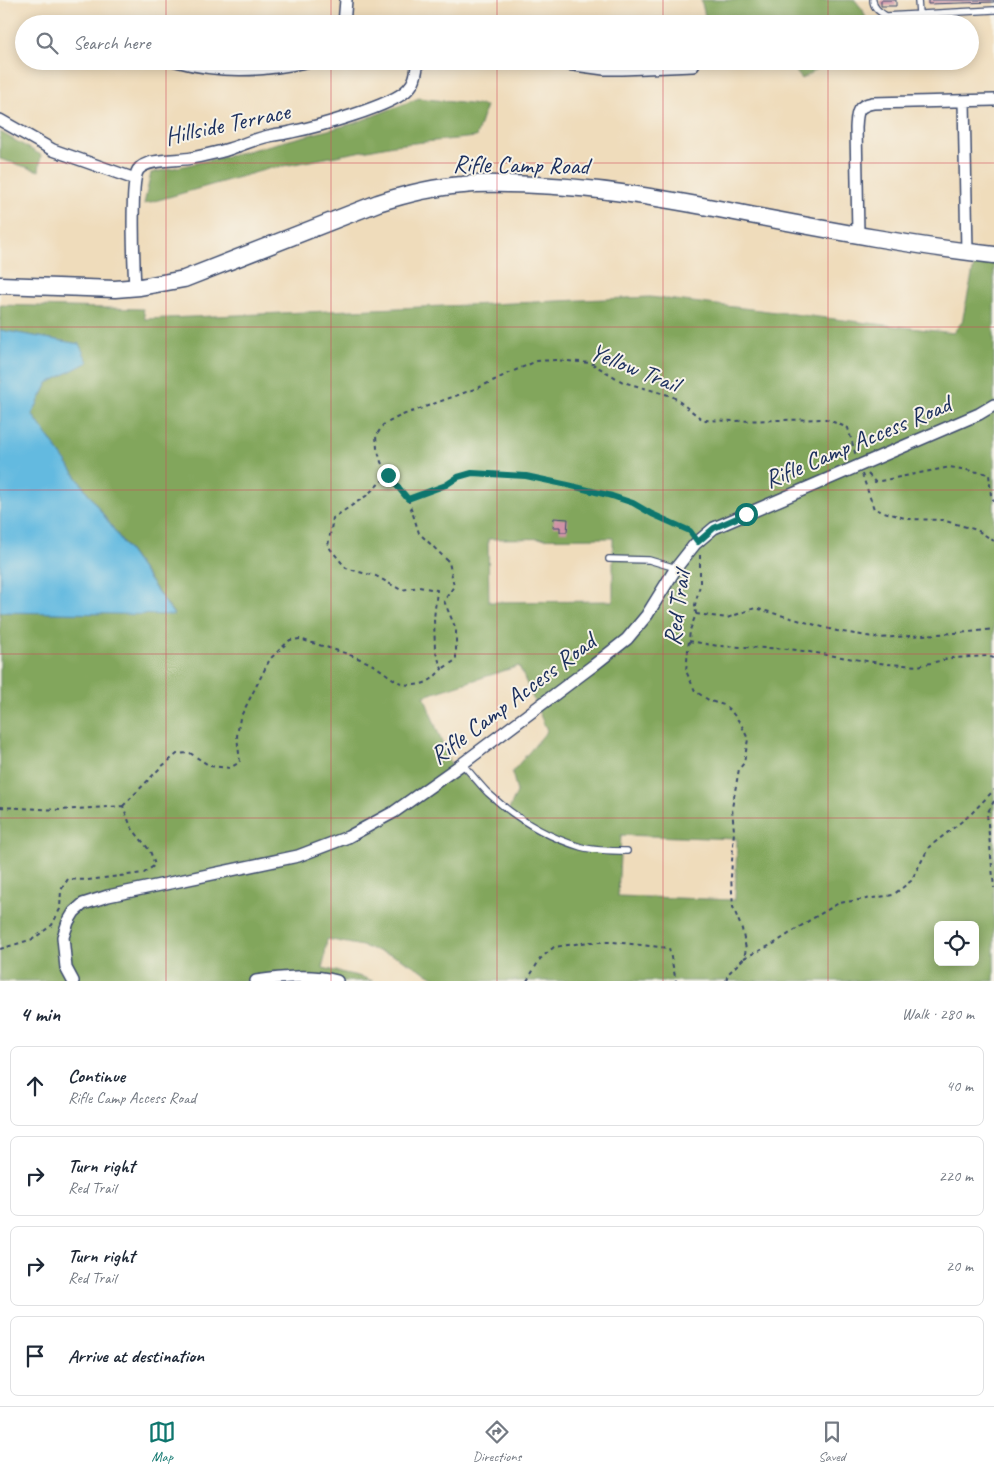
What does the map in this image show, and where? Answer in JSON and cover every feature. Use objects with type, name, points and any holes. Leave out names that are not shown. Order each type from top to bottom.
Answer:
[{"type":"street","points":[[345,15],[346,0]]},
{"type":"street","name":"Hillside Terrace","points":[[135,179],[140,167],[147,163],[172,161],[226,150],[269,135],[308,128],[389,102],[407,91],[413,83],[416,70]]},
{"type":"street","points":[[858,234],[857,115],[860,108],[866,104],[880,103],[994,100]]},
{"type":"street","points":[[964,101],[967,252]]},
{"type":"street","points":[[0,120],[53,150],[135,179],[135,288]]},
{"type":"street","name":"Rifle Camp Road","points":[[0,285],[115,289],[135,288],[184,279],[352,213],[406,195],[464,184],[564,186],[612,191],[858,234],[994,255]]},
{"type":"street","name":"Rifle Camp Access Road","points":[[74,981],[66,968],[63,937],[74,912],[83,904],[146,888],[298,856],[348,837],[394,812],[594,666],[627,639],[647,615],[676,568],[698,542],[714,528],[979,414],[994,405]]},
{"type":"street","points":[[256,981],[279,978],[326,978],[337,981]]},
{"type":"lane","points":[[872,0],[878,11],[884,15]]},
{"type":"lane","points":[[918,0],[919,14]]},
{"type":"lane","points":[[902,15],[994,10]]},
{"type":"lane","points":[[609,559],[649,560],[676,568]]},
{"type":"lane","points":[[462,764],[488,792],[534,826],[582,847],[628,851]]},
{"type":"path","name":"Yellow Trail","points":[[388,475],[381,462],[377,448],[376,436],[383,425],[400,416],[480,387],[537,361],[554,360],[591,363],[623,382],[672,396],[703,420],[826,418],[848,428],[874,509],[908,519],[942,520],[977,530],[994,541]]},
{"type":"path","points":[[859,466],[875,482],[950,467],[989,474],[991,496],[994,502]]},
{"type":"path","name":"Red Trail","points":[[408,499],[446,485],[458,477],[472,473],[526,476],[612,496],[633,503],[690,531],[698,542],[700,585],[695,605],[696,614],[690,630],[686,671],[695,691],[710,701],[724,705],[731,710],[741,724],[748,739],[744,763],[739,769],[732,808],[734,831],[731,890],[733,907],[742,929],[746,949],[744,958]]},
{"type":"path","points":[[0,807],[60,810],[122,806],[161,767],[177,754],[190,753],[210,766],[230,768],[240,762],[237,736],[240,718],[270,659],[290,640],[300,639],[356,658],[374,665],[395,681],[412,686],[429,682],[442,669],[456,660],[456,629],[444,601],[454,586],[449,562],[419,533],[408,499],[388,475],[366,496],[333,518],[328,546],[346,568],[376,576],[401,590],[419,587],[437,590],[434,619],[435,650],[442,669]]},
{"type":"path","points":[[696,614],[727,618],[755,608],[837,631],[879,638],[994,630]]},
{"type":"path","points":[[689,640],[718,646],[790,649],[886,664],[918,666],[952,658],[987,656],[994,658]]},
{"type":"path","points":[[726,981],[728,974],[744,958],[774,943],[839,903],[893,895],[911,881],[929,847],[970,814],[994,790]]},
{"type":"path","points":[[994,801],[987,814],[994,888]]},
{"type":"path","points":[[0,949],[33,939],[52,925],[60,909],[61,890],[68,879],[87,880],[144,873],[155,865],[150,851],[131,827],[122,806]]},
{"type":"path","points":[[527,981],[540,959],[554,947],[589,942],[613,942],[668,948],[676,981]]},
{"type":"green space","points":[[701,0],[855,0],[865,15],[705,15]]},
{"type":"green space","points":[[794,70],[816,70],[802,79]]},
{"type":"green space","points":[[419,98],[486,106],[476,137],[394,145],[268,169],[144,204],[151,173],[224,157],[355,123]]},
{"type":"green space","points":[[0,132],[41,155],[39,171],[0,159]]},
{"type":"green space","points":[[976,256],[994,258],[994,981],[441,981],[398,957],[362,946],[327,939],[323,968],[373,981],[0,981],[0,612],[174,614],[32,414],[48,383],[87,362],[79,344],[0,330],[0,305],[143,309],[145,319],[650,297],[953,333],[962,322]],"holes":[[[613,538],[613,601],[489,602],[488,539]],[[519,666],[547,731],[512,772],[517,792],[507,814],[449,761],[424,696]],[[621,835],[737,839],[735,900],[618,896]]]},
{"type":"water","points":[[0,330],[79,344],[88,362],[48,383],[32,414],[174,615],[0,612]]},
{"type":"building","points":[[881,0],[896,0],[896,6],[881,6]]},
{"type":"building","points":[[928,0],[994,0],[994,2],[928,4]]},
{"type":"building","points":[[554,518],[568,519],[567,532],[560,532],[560,527],[553,527]]},
{"type":"route","points":[[388,475],[408,499],[446,485],[458,477],[472,473],[526,476],[568,485],[633,503],[690,531],[698,542],[714,528],[746,514]]}]
